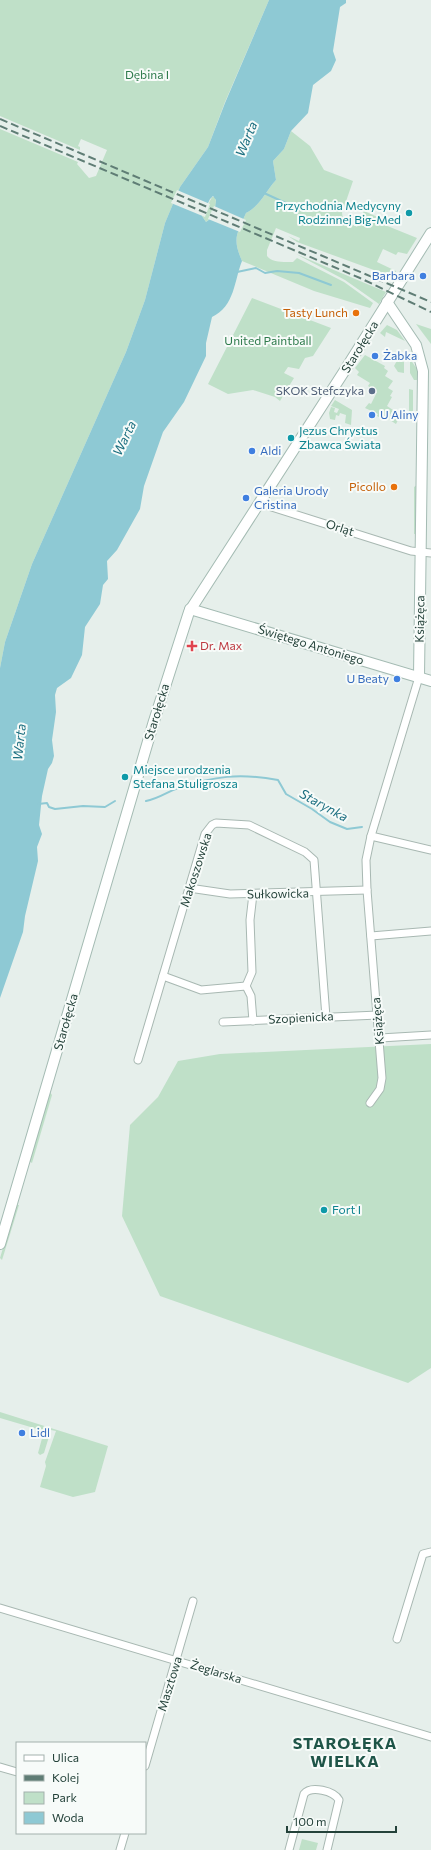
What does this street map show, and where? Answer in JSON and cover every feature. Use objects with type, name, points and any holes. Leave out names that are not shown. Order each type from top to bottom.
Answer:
[{"type":"street","name":"Starołęcka","points":[[0,1244],[154,721],[190,609],[431,233]]},
{"type":"street","name":"Książęca","points":[[370,1103],[380,1089],[382,1078],[366,860],[371,836],[416,676],[420,552],[422,365],[416,345],[387,302]]},
{"type":"street","name":"Orląt","points":[[259,503],[420,552],[431,553]]},
{"type":"street","name":"Świętego Antoniego","points":[[190,609],[431,680]]},
{"type":"street","name":"Makoszowska","points":[[138,1060],[205,834],[212,825],[222,823],[249,825],[305,852],[315,862],[326,1017]]},
{"type":"street","points":[[371,836],[431,850]]},
{"type":"street","name":"Sułkowicka","points":[[189,888],[217,894],[316,893],[367,890]]},
{"type":"street","points":[[253,894],[250,920],[252,972],[246,986],[251,996],[253,1021]]},
{"type":"street","points":[[371,936],[431,931]]},
{"type":"street","points":[[164,976],[201,990],[246,986]]},
{"type":"street","name":"Szopienicka","points":[[223,1022],[378,1015]]},
{"type":"street","points":[[380,1038],[431,1035]]},
{"type":"street","points":[[397,1639],[423,1554],[431,1552]]},
{"type":"street","name":"Masztowa","points":[[146,1763],[193,1601]]},
{"type":"street","name":"Żeglarska","points":[[0,1608],[431,1737]]},
{"type":"street","points":[[0,1767],[16,1772]]},
{"type":"street","points":[[289,1850],[304,1794],[308,1790],[314,1789],[334,1794],[339,1800],[327,1850]]},
{"type":"street","points":[[120,1850],[125,1834]]},
{"type":"green space","name":"Dębina I","points":[[0,0],[269,0],[225,102],[208,147],[180,187],[165,223],[145,300],[126,352],[32,564],[5,642],[0,668],[0,129],[78,162],[77,164],[89,178],[96,176],[107,150],[81,139],[78,146],[80,147],[80,150],[0,116]]},
{"type":"green space","points":[[291,131],[310,146],[324,170],[353,181],[342,213],[343,219],[357,227],[364,211],[382,219],[380,223],[417,238],[407,254],[398,252],[396,255],[383,249],[377,262],[396,271],[393,277],[297,242],[288,236],[299,241],[300,238],[276,228],[267,250],[267,256],[272,260],[282,262],[293,262],[297,258],[344,282],[373,303],[370,308],[314,291],[242,261],[236,241],[238,231],[246,213],[259,202],[276,180],[273,161],[284,149]]},
{"type":"green space","points":[[212,197],[215,197],[216,200],[215,207],[213,214],[206,222],[202,216]]},
{"type":"green space","points":[[296,254],[386,292],[379,304],[345,280]]},
{"type":"green space","name":"United Paintball","points":[[252,298],[331,328],[313,356],[305,358],[299,369],[288,367],[284,373],[294,378],[280,401],[275,397],[253,390],[228,394],[208,384]]},
{"type":"green space","points":[[416,324],[431,329],[431,344]]},
{"type":"green space","points":[[387,325],[397,330],[405,341],[386,332],[385,337],[380,333]]},
{"type":"green space","points":[[365,355],[385,366],[384,368],[388,371],[385,376],[393,381],[388,388],[393,391],[390,396],[392,397],[387,406],[393,410],[390,415],[398,420],[396,424],[385,417],[383,419],[377,416],[378,414],[365,408],[369,403],[371,404],[377,392],[368,386],[370,383],[357,375],[359,372],[355,368]]},
{"type":"green space","points":[[398,359],[404,362],[404,373],[398,372],[394,366]]},
{"type":"green space","points":[[410,359],[417,369],[419,380],[414,380],[410,373]]},
{"type":"green space","points":[[409,389],[413,390],[413,421],[409,420]]},
{"type":"green space","points":[[335,400],[352,410],[351,425],[345,423],[346,415],[340,413],[339,416],[336,415],[335,420],[330,419],[329,413],[331,407],[335,408],[334,412],[337,413],[339,409],[331,406]]},
{"type":"green space","points":[[417,485],[416,534],[414,534],[414,487]]},
{"type":"green space","points":[[431,1044],[431,1368],[408,1383],[160,1296],[122,1216],[130,1125],[158,1097],[178,1061],[220,1054]]},
{"type":"green space","points":[[49,1091],[52,1095],[32,1163],[29,1161]]},
{"type":"green space","points":[[16,1205],[19,1205],[2,1260],[0,1258]]},
{"type":"green space","points":[[0,1412],[108,1446],[95,1492],[73,1497],[40,1487],[46,1466],[45,1462],[56,1431],[51,1430],[44,1453],[40,1455],[38,1453],[44,1431],[0,1418]]},
{"type":"green space","points":[[302,1839],[318,1843],[316,1850],[299,1850]]},
{"type":"water","name":"Warta","points":[[269,0],[346,0],[346,3],[340,7],[333,51],[336,60],[331,71],[313,85],[308,113],[291,131],[284,149],[273,161],[276,180],[259,202],[246,213],[240,226],[236,241],[242,261],[233,292],[220,312],[212,317],[206,343],[206,356],[184,402],[163,432],[144,486],[140,509],[117,550],[107,561],[108,579],[103,585],[100,604],[85,627],[82,655],[71,678],[57,688],[55,695],[56,712],[52,740],[54,756],[48,769],[42,796],[39,825],[42,834],[37,847],[38,861],[25,916],[23,932],[0,998],[0,668],[5,642],[32,564],[126,352],[145,300],[165,223],[180,187],[208,147]],"holes":[[[213,196],[216,200],[213,212],[206,222],[202,216],[210,199]]]},
{"type":"pier","points":[[177,190],[210,204],[205,217],[171,203]]},
{"type":"pier","points":[[214,206],[246,220],[240,232],[208,219]]},
{"type":"waterway","points":[[264,193],[301,210]]},
{"type":"waterway","points":[[237,272],[256,268],[265,273],[277,271],[299,273],[331,285]]},
{"type":"waterway","name":"Starynka","points":[[146,801],[155,799],[178,788],[215,778],[239,776],[264,778],[278,780],[286,794],[312,809],[330,822],[347,829],[362,827]]},
{"type":"waterway","name":"Starynka","points":[[38,804],[47,803],[49,807],[55,809],[83,806],[105,807],[115,801]]},
{"type":"railway","points":[[0,119],[431,302]]},
{"type":"railway","points":[[0,126],[360,278],[431,312]]},
{"type":"place","name":"Przychodnia Medycyny Rodzinnej Big-Med","points":[[409,213]]},
{"type":"place","name":"Barbara","points":[[423,276]]},
{"type":"place","name":"Tasty Lunch","points":[[356,313]]},
{"type":"place","name":"Żabka","points":[[375,356]]},
{"type":"place","name":"SKOK Stefczyka","points":[[372,391]]},
{"type":"place","name":"U Aliny","points":[[372,415]]},
{"type":"place","name":"Jezus Chrystus Zbawca Świata","points":[[291,438]]},
{"type":"place","name":"Aldi","points":[[252,451]]},
{"type":"place","name":"Picollo","points":[[394,487]]},
{"type":"place","name":"Galeria Urody Cristina","points":[[246,498]]},
{"type":"place","name":"Dr. Max","points":[[192,646]]},
{"type":"place","name":"U Beaty","points":[[397,679]]},
{"type":"place","name":"Miejsce urodzenia Stefana Stuligrosza","points":[[125,777]]},
{"type":"place","name":"Fort I","points":[[324,1210]]},
{"type":"place","name":"Lidl","points":[[22,1433]]},
{"type":"district","name":"STAROŁĘKA WIELKA","points":[[345,1752]]}]
